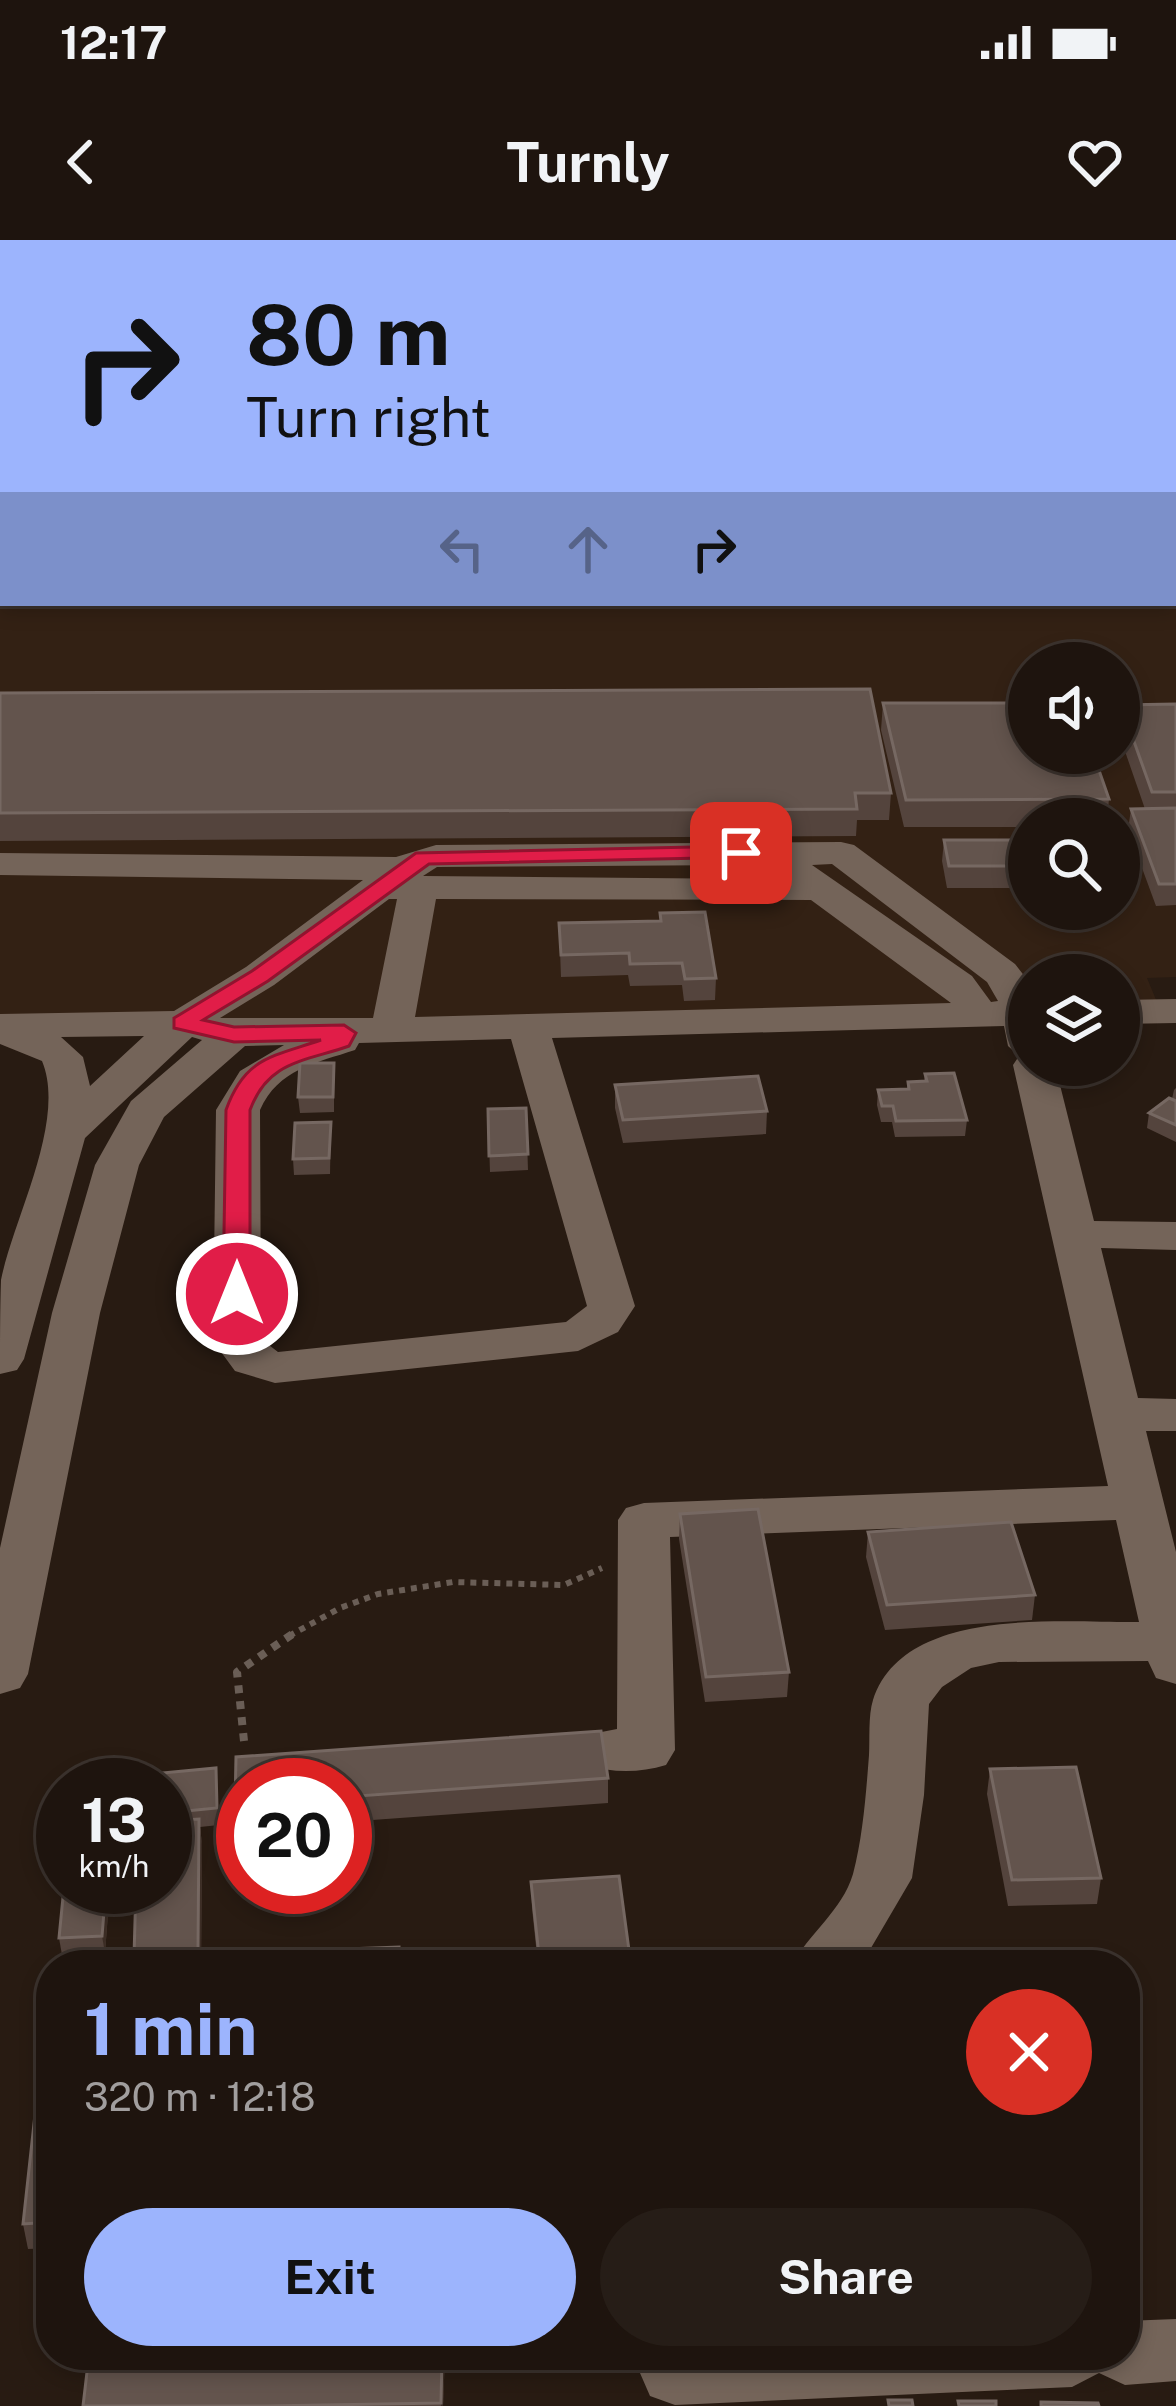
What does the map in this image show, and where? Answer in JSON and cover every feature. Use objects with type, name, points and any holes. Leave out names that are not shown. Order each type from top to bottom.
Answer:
[{"type":"street","points":[[164,1023],[260,976],[424,857],[828,852],[848,856],[1008,980]]},
{"type":"street","points":[[0,864],[793,869],[958,985],[970,998],[973,1012]]},
{"type":"street","points":[[63,1147],[164,1023],[344,877],[367,874],[413,882],[419,888],[826,891]]},
{"type":"street","points":[[0,886],[332,885]]},
{"type":"street","points":[[391,1031],[416,927],[419,888]]},
{"type":"street","points":[[1140,1012],[1176,1011]]},
{"type":"street","points":[[0,1028],[164,1023],[234,1034],[344,1033],[973,1012],[1008,1020]]},
{"type":"street","points":[[344,1033],[340,1041],[261,1069],[246,1088],[238,1110],[237,1340],[252,1360],[275,1368],[578,1336],[601,1322],[611,1306],[527,1024]]},
{"type":"street","points":[[0,1028],[64,1059],[72,1077],[63,1147],[6,1337]]},
{"type":"street","points":[[0,1674],[76,1313],[117,1165],[146,1110],[234,1034]]},
{"type":"street","points":[[837,1950],[850,1936],[882,1878],[895,1795],[901,1701],[922,1673],[955,1652],[999,1642],[1174,1649],[1039,1086]]},
{"type":"street","points":[[63,1147],[117,1165]]},
{"type":"street","points":[[1074,1234],[1176,1236]]},
{"type":"street","points":[[6,1337],[76,1313]]},
{"type":"street","points":[[1116,1414],[1176,1415]]},
{"type":"street","points":[[606,1750],[646,1750],[644,1520],[1137,1502]]},
{"type":"street","points":[[1140,2352],[1176,2350]]},
{"type":"street","points":[[675,2373],[741,2370]]},
{"type":"path","points":[[244,1741],[237,1672],[309,1621],[382,1593],[438,1590],[452,1582],[564,1586],[644,1549]]},
{"type":"shaded area","points":[[0,606],[1176,606],[1176,977],[1147,978],[1157,1002],[1140,1002],[1140,954],[1008,954],[1008,1006],[456,1020],[0,1019]]},
{"type":"building","points":[[870,689],[891,793],[855,793],[857,809],[0,813],[0,693]]},
{"type":"building","points":[[883,703],[1008,703],[1008,774],[1100,774],[1109,798],[1008,798],[906,800]]},
{"type":"building","points":[[1176,704],[1176,792],[1152,792],[1140,758],[1140,705]]},
{"type":"building","points":[[1176,808],[1176,884],[1159,884],[1140,833],[1140,809]]},
{"type":"building","points":[[944,840],[1008,840],[1008,866],[949,866]]},
{"type":"building","points":[[705,912],[716,978],[685,979],[682,963],[630,964],[629,953],[561,955],[559,923],[661,921],[660,913]]},
{"type":"building","points":[[300,1063],[334,1063],[333,1097],[298,1097]]},
{"type":"building","points":[[954,1073],[967,1120],[896,1121],[893,1106],[882,1106],[878,1090],[909,1089],[908,1082],[927,1081],[925,1074]]},
{"type":"building","points":[[758,1076],[767,1111],[623,1120],[615,1085]]},
{"type":"building","points":[[1169,1098],[1176,1101],[1176,1125],[1149,1113]]},
{"type":"building","points":[[526,1108],[528,1154],[489,1156],[488,1109]]},
{"type":"building","points":[[331,1122],[329,1158],[293,1159],[295,1123]]},
{"type":"building","points":[[758,1509],[789,1672],[706,1677],[680,1514]]},
{"type":"building","points":[[1011,1522],[1035,1595],[887,1605],[868,1532]]},
{"type":"building","points":[[601,1731],[608,1778],[372,1795],[372,1758],[236,1757]]},
{"type":"building","points":[[1076,1767],[1101,1878],[1012,1880],[990,1769]]},
{"type":"building","points":[[216,1768],[216,1808],[192,1810],[192,1770]]},
{"type":"building","points":[[192,1819],[199,1819],[198,1950],[134,1950],[135,1914],[192,1914]]},
{"type":"building","points":[[619,1876],[629,1950],[538,1950],[531,1882]]},
{"type":"building","points":[[61,1914],[104,1914],[102,1936],[59,1938]]},
{"type":"building","points":[[399,1947],[399,1950],[319,1950]]},
{"type":"building","points":[[36,2105],[36,2223],[23,2224]]},
{"type":"building","points":[[87,2370],[442,2370],[441,2403],[83,2406]]},
{"type":"building","points":[[888,2400],[912,2400],[913,2406],[889,2406]]},
{"type":"building","points":[[958,2401],[996,2401],[996,2406],[959,2406]]},
{"type":"building","points":[[1041,2402],[1098,2403],[1099,2406],[1041,2406]]},
{"type":"route","points":[[237,1294],[238,1110],[246,1088],[261,1069],[340,1041],[344,1033],[234,1034],[182,1023],[260,976],[424,857],[741,853]]}]
